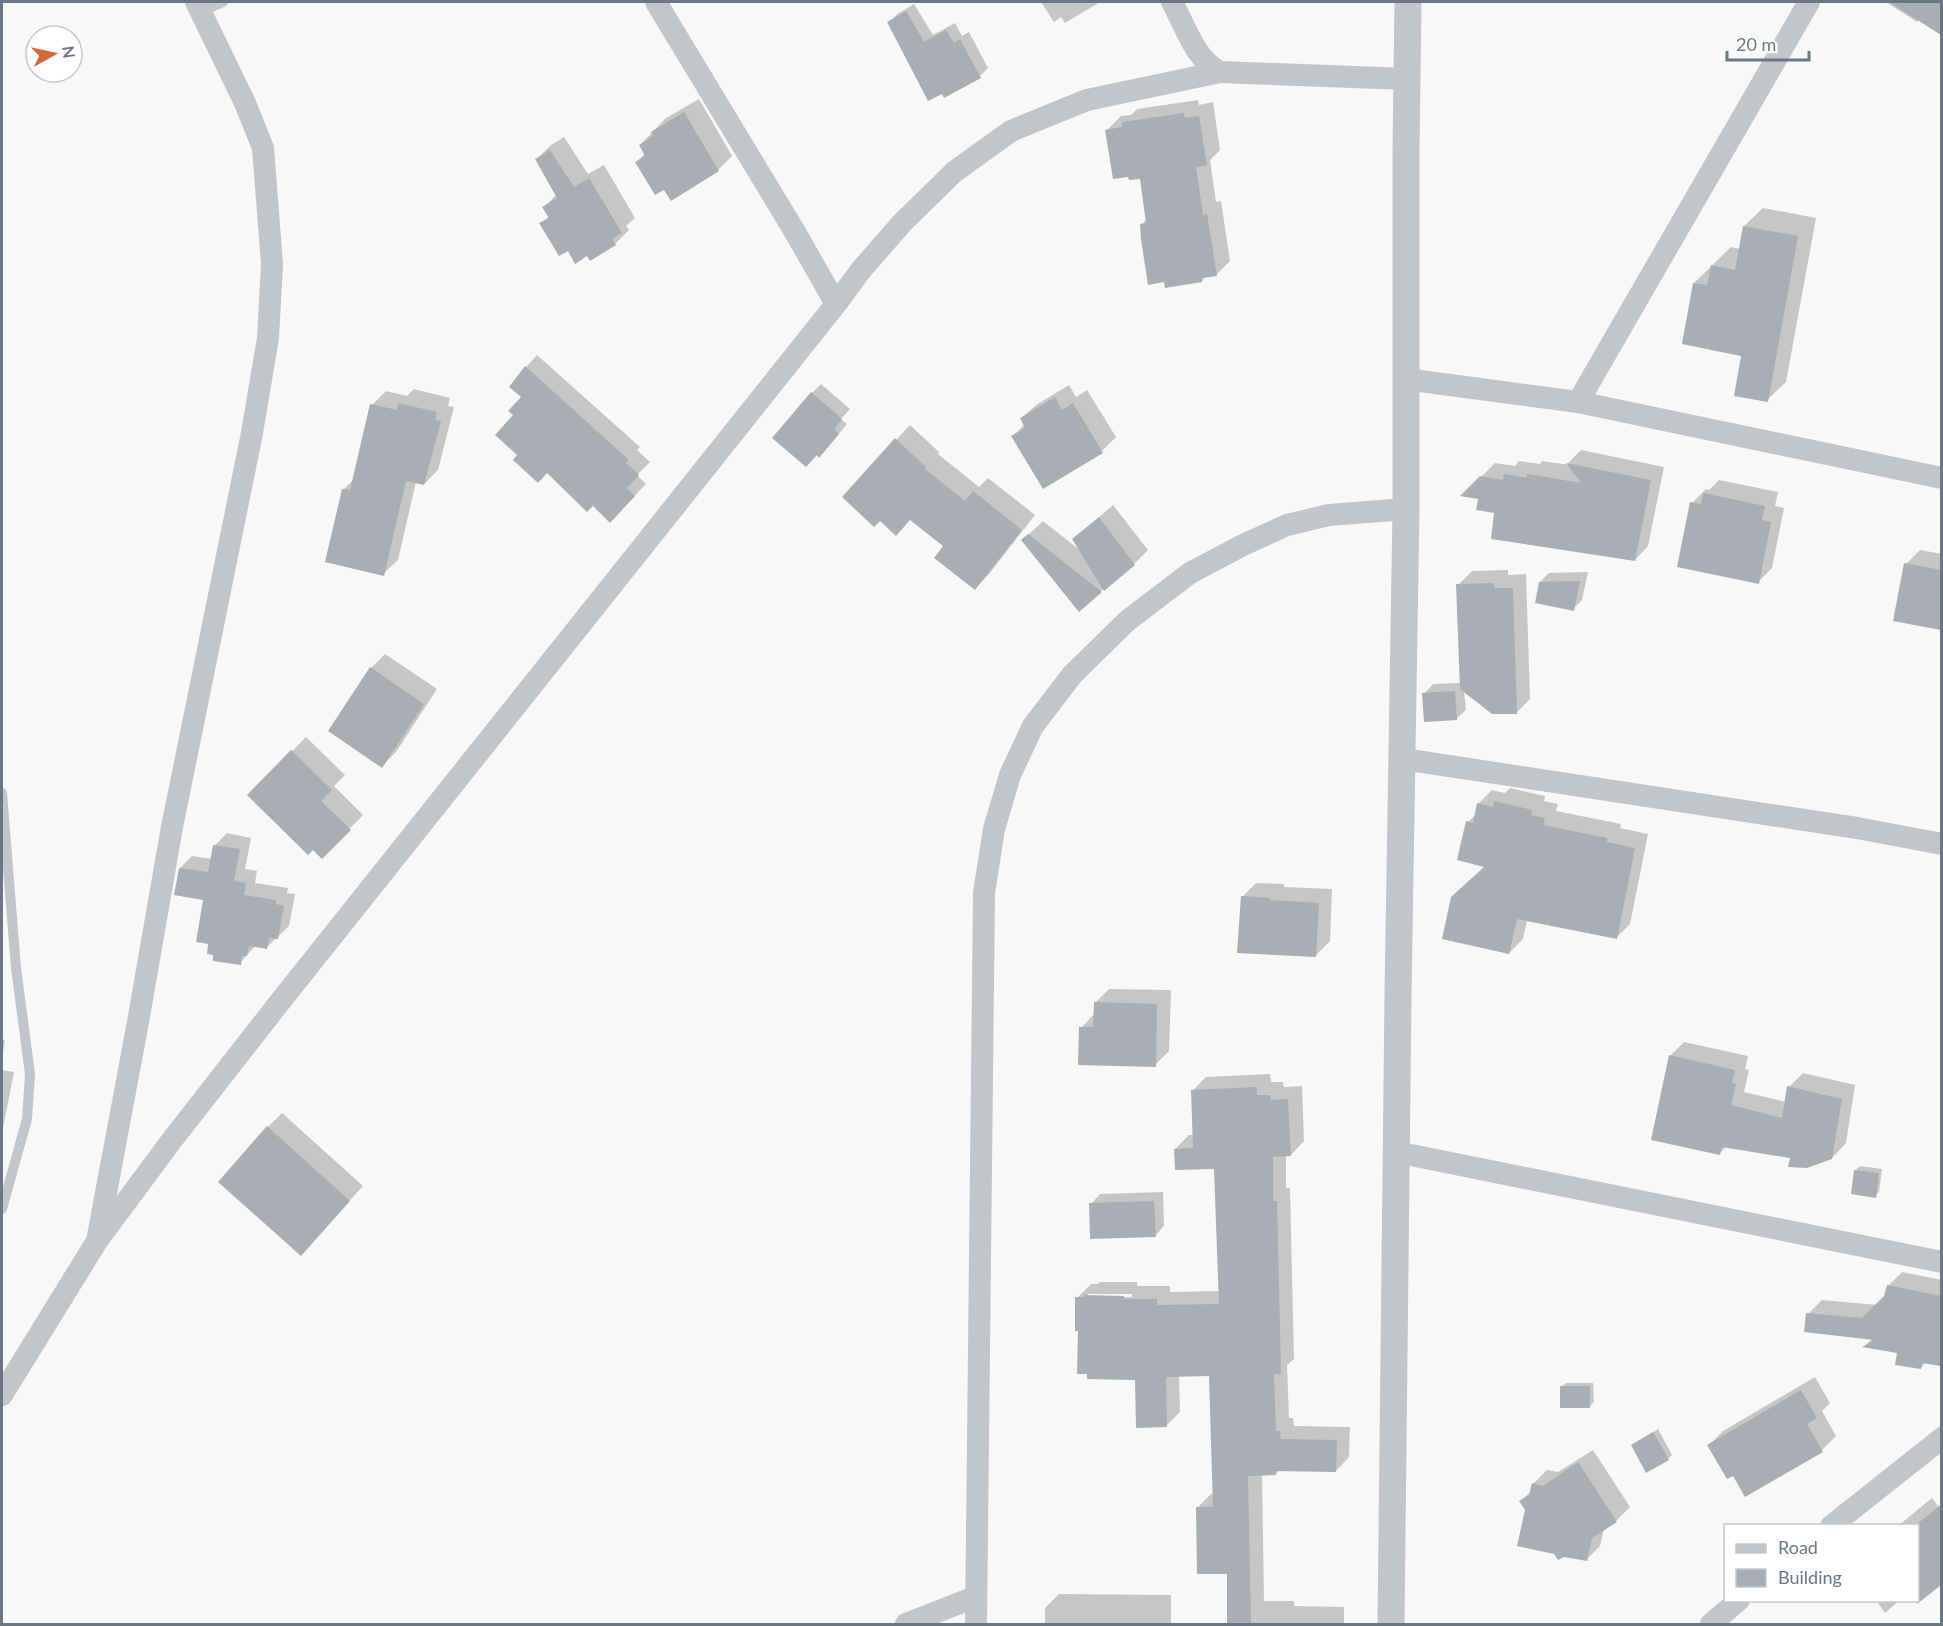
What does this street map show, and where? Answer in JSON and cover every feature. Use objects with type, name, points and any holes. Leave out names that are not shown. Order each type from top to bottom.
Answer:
[{"type":"street","points":[[656,2],[836,304]]},
{"type":"street","points":[[1172,2],[1199,54],[1211,68],[1220,72]]},
{"type":"street","points":[[1391,1624],[1406,509],[1408,2]]},
{"type":"street","points":[[1578,402],[1809,2]]},
{"type":"street","points":[[97,1241],[172,827],[252,433],[268,338],[272,264],[263,148],[245,103],[198,7]]},
{"type":"street","points":[[2,1395],[97,1241],[172,1140],[861,270],[902,223],[954,172],[1011,131],[1087,100],[1220,72],[1407,79]]},
{"type":"street","points":[[1405,379],[1578,402],[1941,478]]},
{"type":"street","points":[[976,1624],[984,893],[994,829],[1010,775],[1033,726],[1072,675],[1127,621],[1190,573],[1287,525],[1329,515],[1406,509]]},
{"type":"street","points":[[1403,759],[1857,828],[1941,844]]},
{"type":"street","points":[[1396,1152],[1941,1262]]},
{"type":"street","points":[[1834,1524],[1941,1438]]},
{"type":"street","points":[[906,1624],[975,1597]]},
{"type":"street","points":[[1712,1624],[1737,1602]]},
{"type":"lane","points":[[198,7],[223,2]]},
{"type":"lane","points":[[2,793],[16,968],[30,1074],[27,1119],[2,1209]]},
{"type":"building","points":[[1889,2],[1941,2],[1941,35]]},
{"type":"building","points":[[906,11],[924,42],[946,30],[954,43],[960,39],[981,78],[944,98],[942,94],[928,101],[887,22]]},
{"type":"building","points":[[684,112],[719,171],[671,201],[664,190],[655,195],[635,162],[645,156],[639,145],[653,136],[651,132]]},
{"type":"building","points":[[1184,113],[1185,118],[1199,116],[1207,165],[1196,167],[1203,215],[1207,214],[1217,276],[1202,278],[1202,282],[1165,288],[1164,282],[1148,285],[1141,239],[1140,224],[1146,223],[1140,179],[1129,180],[1128,177],[1113,179],[1105,130],[1122,127],[1122,122]]},
{"type":"building","points":[[550,150],[574,187],[589,178],[622,233],[612,239],[616,245],[590,261],[587,256],[575,264],[568,251],[559,256],[539,223],[549,218],[542,207],[557,198],[535,159]]},
{"type":"building","points":[[1743,226],[1798,236],[1768,402],[1734,396],[1741,356],[1682,344],[1693,283],[1707,285],[1711,265],[1735,270]]},
{"type":"building","points":[[525,366],[629,460],[626,463],[639,475],[627,488],[635,496],[610,523],[593,506],[587,512],[547,473],[538,483],[513,460],[517,455],[495,435],[513,415],[508,411],[521,397],[509,387]]},
{"type":"building","points":[[811,392],[842,419],[834,429],[839,434],[819,458],[817,455],[806,467],[772,438]]},
{"type":"building","points":[[1055,397],[1062,410],[1073,403],[1103,453],[1043,489],[1011,436],[1025,428],[1020,418]]},
{"type":"building","points":[[398,403],[437,412],[435,420],[441,421],[424,485],[406,481],[384,576],[325,562],[342,489],[350,490],[370,404],[397,410]]},
{"type":"building","points":[[895,438],[926,467],[925,469],[965,501],[973,491],[1022,530],[975,590],[934,558],[943,546],[910,520],[896,536],[880,521],[874,527],[842,497]]},
{"type":"building","points":[[1566,463],[1651,480],[1635,561],[1491,539],[1494,513],[1476,510],[1478,499],[1460,496],[1480,476],[1503,480],[1504,474],[1527,478],[1527,474],[1581,483]]},
{"type":"building","points":[[1703,493],[1765,506],[1762,520],[1771,522],[1759,584],[1677,567],[1690,502],[1701,504]]},
{"type":"building","points":[[1099,517],[1135,565],[1104,591],[1072,539]]},
{"type":"building","points":[[1028,534],[1102,592],[1079,612],[1021,540]]},
{"type":"building","points":[[1904,563],[1941,570],[1941,630],[1893,621]]},
{"type":"building","points":[[1580,581],[1574,611],[1535,603],[1539,582]]},
{"type":"building","points":[[1494,583],[1494,588],[1513,588],[1517,714],[1492,714],[1460,689],[1456,584]]},
{"type":"building","points":[[370,667],[424,704],[382,768],[328,731]]},
{"type":"building","points":[[1455,691],[1457,720],[1424,722],[1422,693]]},
{"type":"building","points":[[291,750],[332,790],[321,801],[351,830],[322,859],[313,850],[308,855],[247,795]]},
{"type":"building","points":[[1494,801],[1532,810],[1531,815],[1545,818],[1543,825],[1607,838],[1607,842],[1635,848],[1617,939],[1517,919],[1509,954],[1442,939],[1451,897],[1484,867],[1457,860],[1466,821],[1473,823],[1477,803],[1493,807]]},
{"type":"building","points":[[213,845],[240,849],[234,881],[246,883],[244,895],[276,900],[276,904],[284,906],[278,939],[269,938],[267,949],[249,946],[247,956],[242,956],[241,965],[213,961],[213,955],[207,954],[208,944],[196,942],[203,900],[174,895],[179,868],[208,872]]},
{"type":"building","points":[[1241,896],[1319,903],[1316,957],[1237,953]]},
{"type":"building","points":[[1094,1002],[1157,1004],[1156,1067],[1078,1065],[1079,1027],[1093,1027]]},
{"type":"building","points":[[1669,1055],[1735,1070],[1732,1083],[1736,1084],[1731,1105],[1782,1118],[1787,1086],[1842,1099],[1832,1159],[1807,1168],[1788,1167],[1790,1158],[1722,1147],[1720,1155],[1651,1140]]},
{"type":"building","points":[[1257,1087],[1257,1095],[1270,1095],[1271,1100],[1288,1099],[1291,1156],[1273,1157],[1273,1201],[1277,1201],[1281,1374],[1274,1374],[1276,1431],[1280,1431],[1281,1439],[1337,1440],[1336,1472],[1276,1471],[1276,1475],[1248,1476],[1251,1624],[1227,1624],[1227,1574],[1197,1574],[1196,1507],[1213,1507],[1209,1376],[1166,1377],[1167,1427],[1136,1428],[1135,1380],[1087,1379],[1087,1374],[1077,1374],[1078,1331],[1075,1331],[1075,1297],[1084,1297],[1084,1295],[1124,1296],[1124,1299],[1157,1299],[1157,1305],[1219,1304],[1214,1169],[1175,1170],[1174,1149],[1193,1148],[1191,1090]]},
{"type":"building","points":[[267,1126],[350,1201],[301,1256],[218,1182]]},
{"type":"building","points":[[1854,1170],[1879,1173],[1876,1198],[1851,1194]]},
{"type":"building","points":[[1154,1201],[1156,1237],[1090,1239],[1089,1203]]},
{"type":"building","points":[[1887,1285],[1941,1296],[1941,1366],[1922,1363],[1921,1369],[1895,1365],[1897,1353],[1862,1347],[1874,1340],[1804,1332],[1806,1313],[1862,1318],[1884,1296]]},
{"type":"building","points":[[1560,1386],[1590,1386],[1590,1408],[1560,1408]]},
{"type":"building","points":[[1801,1390],[1817,1418],[1807,1424],[1823,1452],[1745,1497],[1733,1476],[1727,1479],[1707,1445]]},
{"type":"building","points":[[1653,1432],[1669,1460],[1646,1473],[1631,1445]]},
{"type":"building","points":[[1578,1462],[1617,1522],[1592,1538],[1587,1561],[1564,1557],[1558,1560],[1554,1554],[1517,1546],[1525,1510],[1519,1501],[1529,1495],[1532,1483],[1543,1486]]},
{"type":"building","points":[[1941,1505],[1941,1585],[1917,1604],[1919,1602],[1919,1524],[1917,1524]]}]
